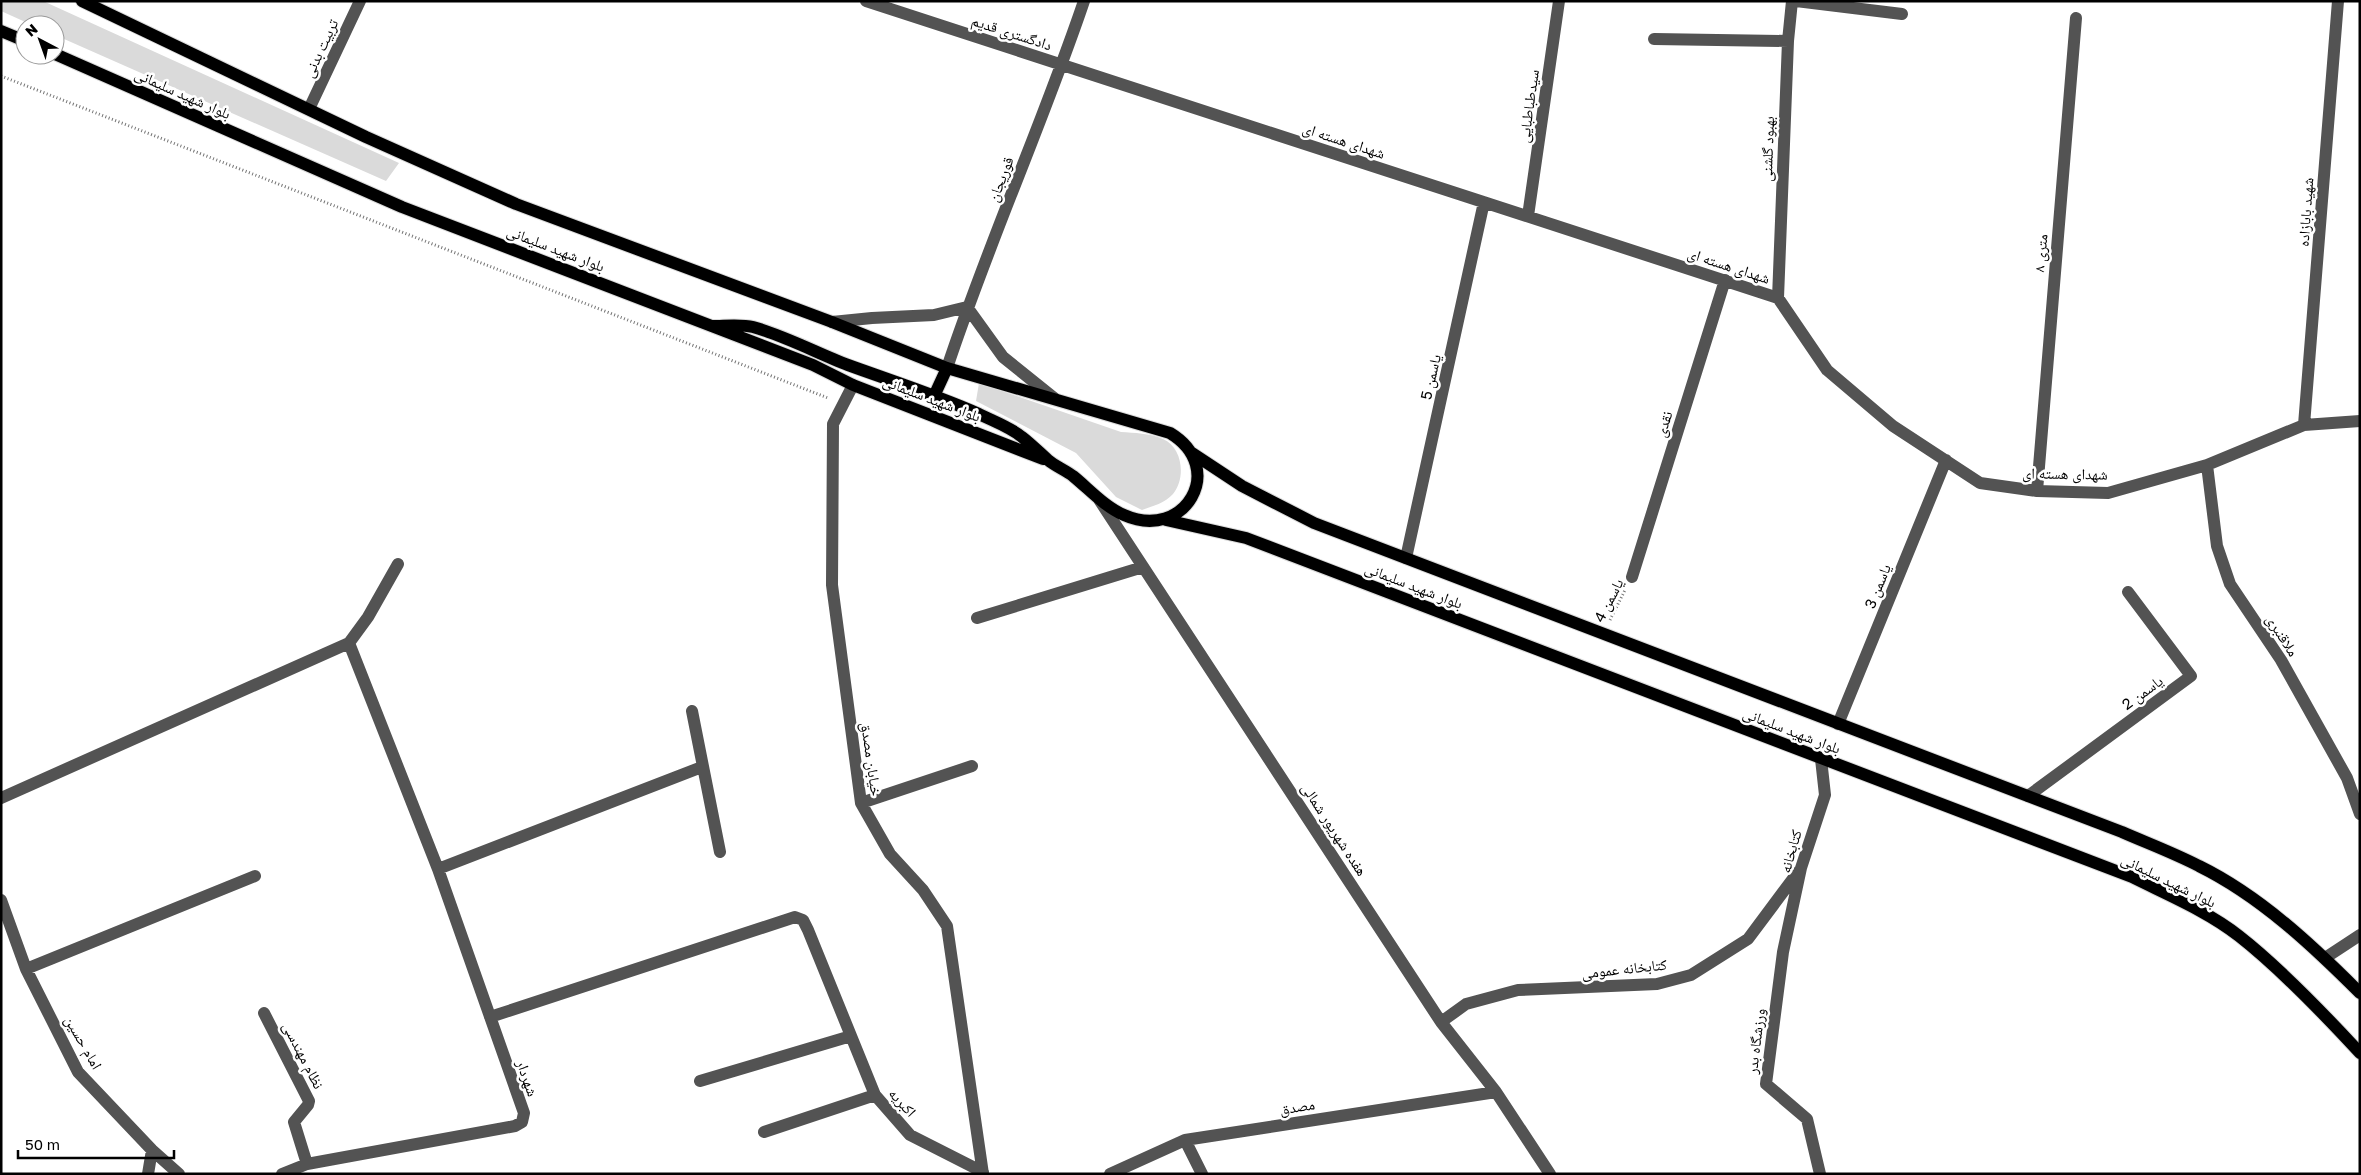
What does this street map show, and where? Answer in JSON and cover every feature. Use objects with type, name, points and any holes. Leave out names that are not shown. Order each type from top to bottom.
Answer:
[{"type":"main road","name":"بلوار شهید سلیمانی","points":[[82,1],[309,108],[366,137],[516,204],[832,322],[947,368],[1170,433],[1182,441],[1192,453],[1242,486],[1314,523],[2122,832],[2200,866],[2262,905],[2326,958],[2360,993]]},
{"type":"main road","points":[[1,31],[15,37]]},
{"type":"main road","name":"بلوار شهید سلیمانی","points":[[65,58],[402,207],[813,365],[853,385],[1049,461],[1071,474],[1098,498],[1124,515],[1150,522],[1166,520],[1246,538],[2132,877],[2192,907],[2238,936],[2298,990],[2360,1053]]},
{"type":"main road","points":[[712,326],[752,327],[849,365],[935,394],[1022,436],[1049,461]]},
{"type":"main road","points":[[935,394],[947,368]]},
{"type":"main road","points":[[1166,520],[1180,512],[1191,500],[1197,485],[1197,469],[1192,453]]},
{"type":"street","name":"تربیت بدنی","points":[[309,108],[360,1]]},
{"type":"street","name":"دادگستری قدیم","points":[[866,1],[1062,65]]},
{"type":"street","name":"قوریجان","points":[[947,368],[967,308],[1062,65],[1084,1]]},
{"type":"street","name":"سیدطباطبایی","points":[[1528,216],[1559,1]]},
{"type":"street","points":[[1794,1],[1902,14]]},
{"type":"street","name":"بهبود گلشنی","points":[[1778,298],[1788,41],[1794,1]]},
{"type":"street","name":"شهید بابازاده","points":[[2304,425],[2338,1]]},
{"type":"street","name":"۸ متری","points":[[2037,491],[2076,18]]},
{"type":"street","points":[[1654,39],[1788,41]]},
{"type":"street","name":"شهدای هسته ای","points":[[1062,65],[1778,298],[1826,370],[1893,426],[1980,484],[2037,491],[2108,493],[2207,465],[2304,425],[2360,421]]},
{"type":"street","name":"یاسمن 5","points":[[1406,558],[1484,202]]},
{"type":"street","name":"نقدی","points":[[1632,577],[1725,280]]},
{"type":"street","points":[[832,322],[934,315],[967,308],[1003,357],[1054,398]]},
{"type":"street","name":"خیابان مصدق","points":[[853,385],[833,424],[832,586],[861,803],[890,854],[923,890],[947,926],[983,1173]]},
{"type":"street","name":"یاسمن 3","points":[[1838,724],[1946,460]]},
{"type":"street","name":"ملاقنبری","points":[[2207,465],[2217,546],[2230,584],[2281,660],[2347,778],[2360,814]]},
{"type":"street","name":"هفده شهریور شمالی","points":[[1098,498],[1441,1022],[1496,1092],[1550,1174]]},
{"type":"street","points":[[1,798],[350,644],[368,617],[398,564]]},
{"type":"street","points":[[977,618],[1143,567]]},
{"type":"street","name":"یاسمن 2","points":[[2028,796],[2191,676],[2128,592]]},
{"type":"street","name":"شهردار","points":[[282,1174],[307,1164],[515,1126],[522,1122],[524,1113],[438,869],[350,644]]},
{"type":"street","points":[[692,711],[720,852]]},
{"type":"street","name":"کتابخانه","points":[[1783,952],[1801,868],[1825,795],[1821,759]]},
{"type":"street","points":[[861,803],[972,766]]},
{"type":"street","points":[[438,869],[702,767]]},
{"type":"street","name":"کتابخانه عمومی","points":[[1441,1022],[1466,1004],[1518,990],[1657,984],[1691,975],[1748,939],[1801,868]]},
{"type":"street","points":[[26,969],[255,876]]},
{"type":"street","name":"امام حسین","points":[[1,900],[26,969],[78,1072],[152,1150],[179,1174]]},
{"type":"street","points":[[490,1017],[794,917],[803,920],[808,930],[875,1095]]},
{"type":"street","points":[[2326,958],[2360,935]]},
{"type":"street","name":"ورزشگاه بدر","points":[[1783,952],[1766,1084],[1806,1119],[1820,1174]]},
{"type":"street","name":"نظام مهندسی","points":[[264,1014],[309,1101],[308,1105],[294,1122],[307,1164]]},
{"type":"street","points":[[700,1081],[851,1036]]},
{"type":"street","name":"مصدق","points":[[1110,1174],[1185,1140],[1496,1092]]},
{"type":"street","name":"اکبریه","points":[[764,1132],[875,1095],[910,1135],[983,1173]]},
{"type":"street","points":[[1185,1140],[1202,1174]]},
{"type":"street","points":[[148,1174],[152,1150]]},
{"type":"path","points":[[1,76],[843,404]]},
{"type":"path","name":"یاسمن 4","points":[[1603,634],[1632,577]]},
{"type":"shaded area","points":[[1,1],[43,1],[399,163],[386,181],[65,39],[65,15],[15,15],[15,17],[1,11]]},
{"type":"shaded area","points":[[979,383],[1121,432],[1147,434],[1163,439],[1170,443],[1178,456],[1181,472],[1177,487],[1166,500],[1142,510],[1116,497],[1076,453],[976,401]]}]
